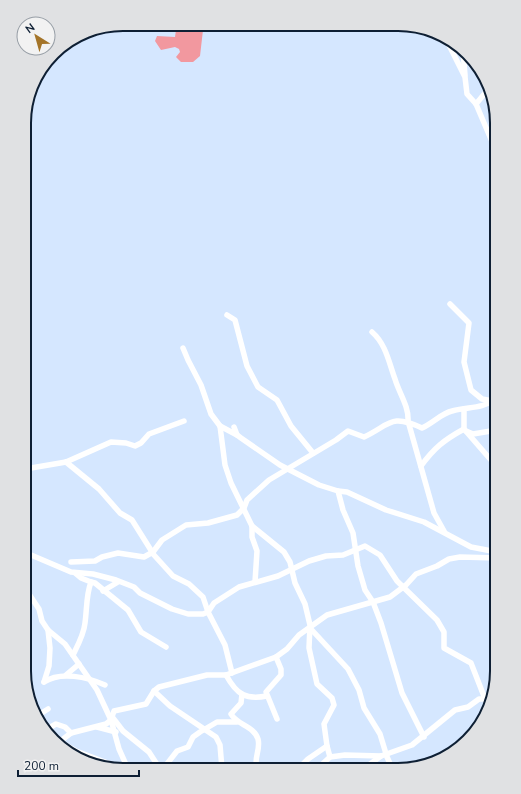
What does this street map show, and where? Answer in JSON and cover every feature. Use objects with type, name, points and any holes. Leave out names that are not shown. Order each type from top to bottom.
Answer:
[{"type":"street","points":[[450,47],[465,77]]},
{"type":"street","points":[[464,59],[468,94],[476,104],[490,137]]},
{"type":"street","points":[[476,104],[485,93]]},
{"type":"street","points":[[450,304],[469,324],[464,362],[471,390],[482,399],[490,400]]},
{"type":"street","points":[[227,315],[234,320],[247,366],[258,387],[277,400],[291,426],[313,452]]},
{"type":"street","points":[[372,332],[380,340],[391,364],[394,379],[406,408],[408,421],[434,513],[444,531]]},
{"type":"street","points":[[183,348],[201,385],[211,414],[220,426],[237,434],[277,463],[319,485],[347,492],[372,505],[424,522],[444,531],[458,541],[471,547],[490,551]]},
{"type":"street","points":[[71,562],[95,561],[102,557],[118,553],[144,557],[153,552],[162,540],[186,525],[226,519],[237,515],[244,508],[247,500],[261,486],[287,468],[299,463],[313,452],[336,440],[348,431],[364,437],[388,422],[408,421],[422,428],[452,410],[476,408],[490,402]]},
{"type":"street","points":[[464,409],[464,429],[490,459]]},
{"type":"street","points":[[31,468],[66,462],[96,450],[111,442],[126,443],[135,446],[141,444],[149,434],[184,421]]},
{"type":"street","points":[[220,426],[224,465],[252,526],[252,537],[256,551],[255,582]]},
{"type":"street","points":[[234,427],[237,434]]},
{"type":"street","points":[[421,466],[431,451],[444,440],[464,429]]},
{"type":"street","points":[[464,429],[473,434],[490,431]]},
{"type":"street","points":[[66,462],[99,489],[120,513],[132,520],[153,552],[173,576],[189,584],[203,597],[208,612],[225,645],[232,686],[242,694],[254,698],[268,696]]},
{"type":"street","points":[[338,490],[343,510],[352,533],[365,590],[373,602],[389,645],[402,693],[424,737]]},
{"type":"street","points":[[252,526],[284,552],[292,569],[295,583],[305,604],[310,628],[309,648],[317,684],[332,698],[334,705],[324,724],[326,746],[330,757]]},
{"type":"street","points":[[208,612],[211,606],[232,591],[255,582],[278,576],[312,559],[343,555],[365,546],[380,555],[397,581],[437,620],[444,632],[444,648],[471,662],[486,698]]},
{"type":"street","points":[[31,555],[95,583],[128,610],[141,632],[166,647]]},
{"type":"street","points":[[62,740],[71,733],[106,724],[111,720],[114,711],[146,704],[154,691],[159,687],[207,675],[229,674],[276,657],[288,649],[299,635],[330,613],[390,597],[416,574],[437,566],[449,559],[460,557],[490,558]]},
{"type":"street","points":[[75,573],[93,574],[134,587],[140,593],[172,609],[188,614],[208,612]]},
{"type":"street","points":[[73,655],[85,625],[86,605],[91,582]]},
{"type":"street","points":[[104,591],[110,585],[119,582]]},
{"type":"street","points":[[31,597],[39,609],[42,621],[48,630],[65,644],[90,680],[111,720],[125,763]]},
{"type":"street","points":[[310,628],[348,669],[359,690],[364,708],[380,734],[383,755],[388,763]]},
{"type":"street","points":[[48,630],[50,648],[44,682],[51,678],[66,675],[105,685]]},
{"type":"street","points":[[276,657],[282,673],[280,678],[268,688],[266,692],[277,719]]},
{"type":"street","points":[[66,675],[79,664]]},
{"type":"street","points":[[154,691],[170,706],[219,741],[221,763]]},
{"type":"street","points":[[242,694],[241,703],[231,714],[237,722],[250,729],[258,739],[259,748],[255,763]]},
{"type":"street","points":[[324,763],[330,757],[346,755],[383,755],[412,745],[424,737],[455,710],[468,707],[479,699],[485,701]]},
{"type":"street","points":[[41,713],[48,709]]},
{"type":"street","points":[[111,720],[113,718],[116,720],[122,731],[145,748],[157,763]]},
{"type":"street","points":[[167,763],[177,752],[188,746],[194,737],[217,722],[237,722]]},
{"type":"street","points":[[50,727],[56,724],[65,727],[71,733]]},
{"type":"street","points":[[97,727],[114,731],[122,731]]},
{"type":"street","points":[[304,763],[326,746]]},
{"type":"street","points":[[83,754],[99,760]]},
{"type":"street","points":[[374,763],[383,755]]},
{"type":"shaded area","points":[[176,31],[203,31],[200,56],[193,62],[181,62],[176,57],[180,52],[179,49],[175,47],[161,50],[155,41],[157,36],[175,37]]}]
